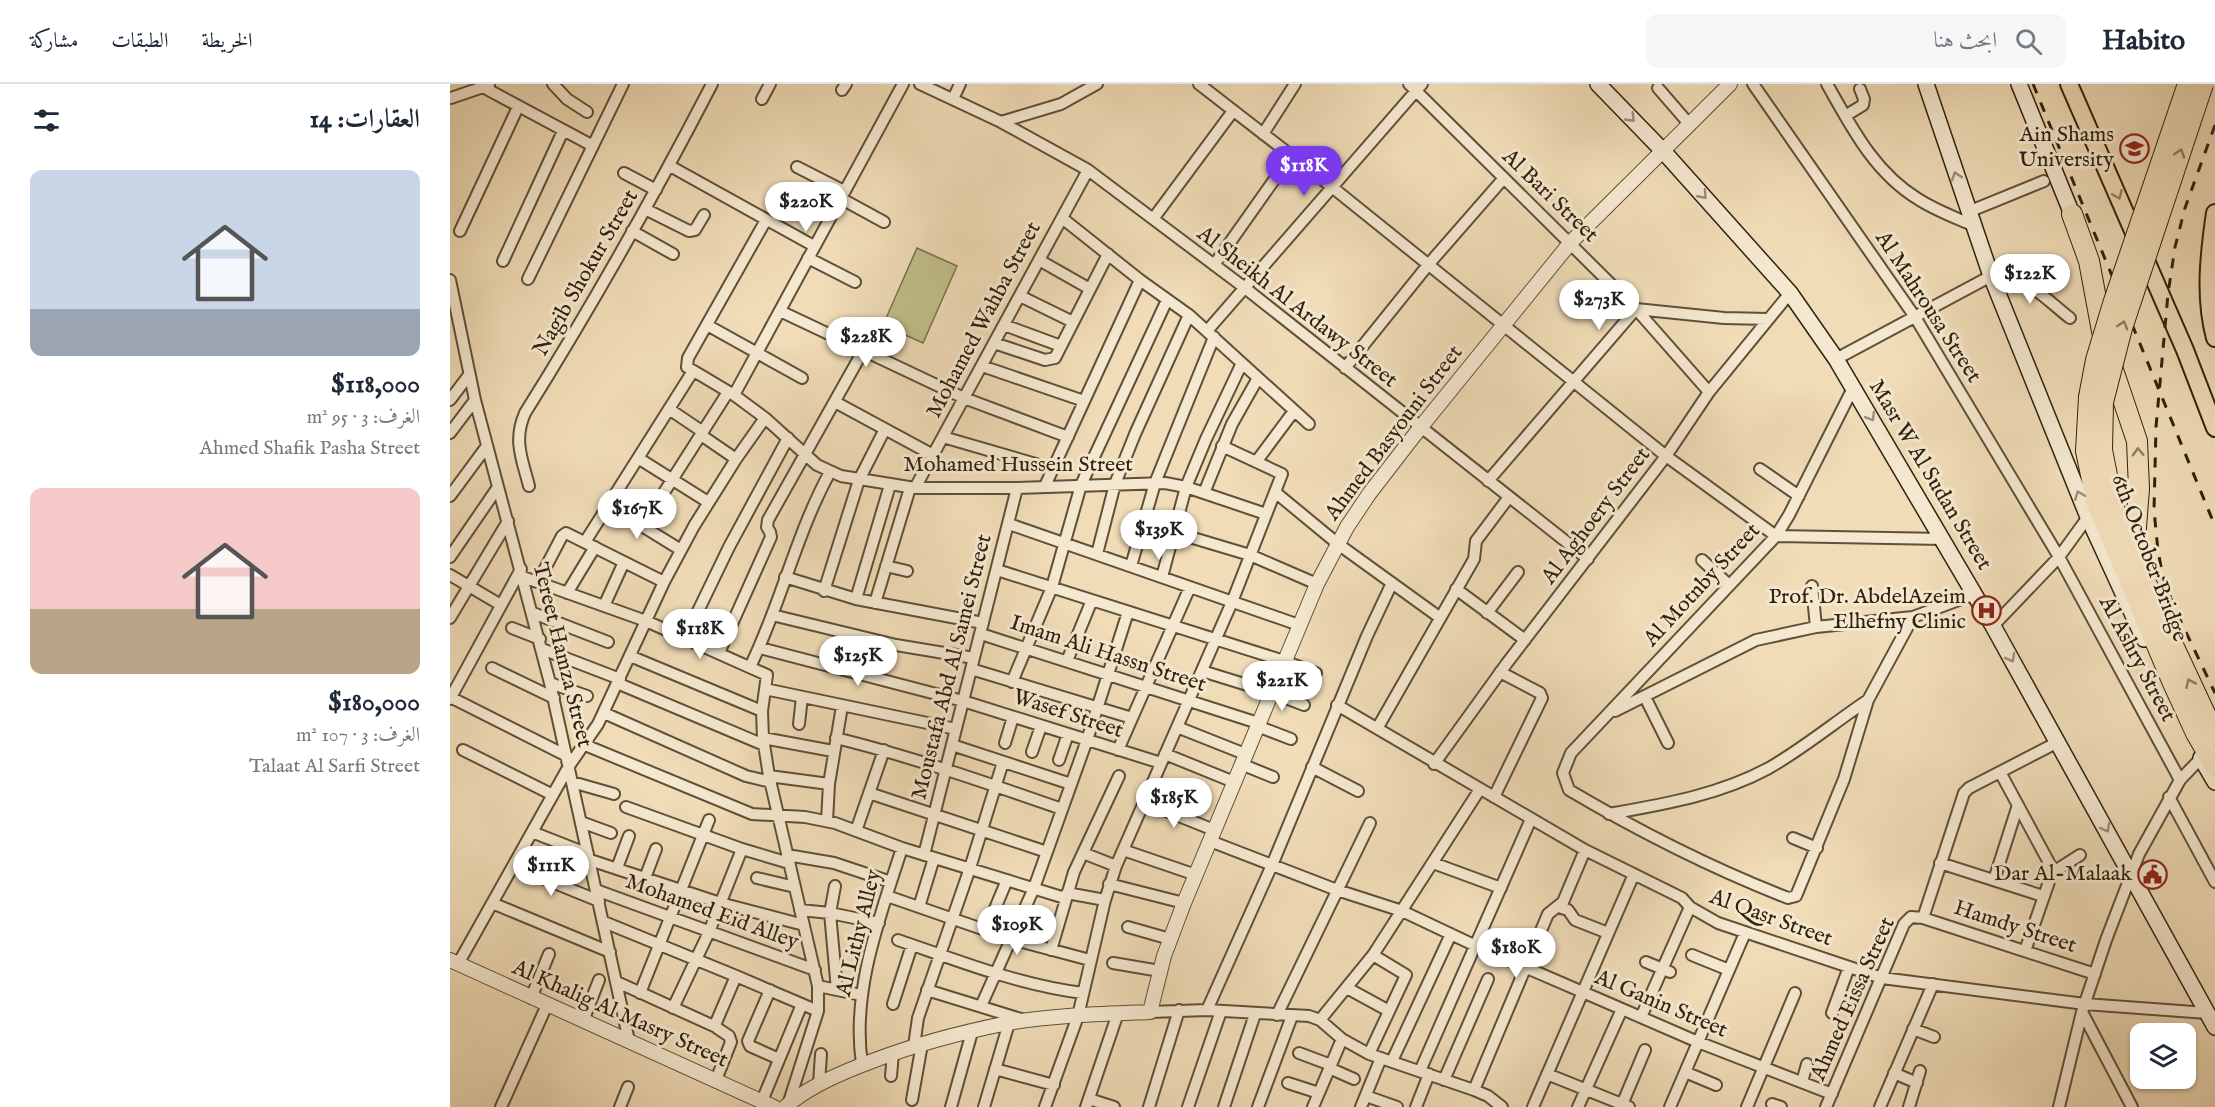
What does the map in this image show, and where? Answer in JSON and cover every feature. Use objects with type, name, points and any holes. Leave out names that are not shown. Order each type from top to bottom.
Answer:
[{"type":"highway","name":"6th October Bridge","points":[[2188,84],[2096,360],[2089,397],[2086,451],[2097,504],[2208,762]]},
{"type":"highway","name":"6th October Bridge","points":[[2203,84],[2122,328],[2103,402],[2101,426],[2104,470],[2113,506],[2172,643],[2215,735]]},
{"type":"highway","points":[[2072,214],[2089,261],[2109,357],[2137,441],[2139,489],[2134,553]]},
{"type":"main road","name":"Masr W Al Sudan Street","points":[[1598,84],[1664,152],[1790,293],[1836,359],[1944,539],[2131,874],[2208,1006],[2215,1027]]},
{"type":"main road","points":[[1926,84],[1991,276],[2088,517],[2208,762],[2215,782]]},
{"type":"main road","points":[[2019,84],[2072,214]]},
{"type":"main road","points":[[2069,84],[2185,350],[2215,428]]},
{"type":"main road","points":[[2215,213],[2210,252],[2209,294],[2215,338]]},
{"type":"street","points":[[451,99],[456,84]]},
{"type":"street","points":[[553,84],[567,99],[587,112]]},
{"type":"street","points":[[528,279],[623,84]]},
{"type":"street","name":"Nagib Shokur Street","points":[[528,486],[518,445],[519,427],[525,413],[575,334],[670,166],[712,84]]},
{"type":"street","points":[[762,99],[770,84]]},
{"type":"street","points":[[642,527],[757,353],[903,84]]},
{"type":"street","name":"Al Sheikh Al Ardawy Street","points":[[920,84],[1001,122],[1088,170],[1245,288],[1419,428],[1588,559]]},
{"type":"street","points":[[953,99],[960,84]]},
{"type":"street","points":[[1001,122],[1061,104],[1097,84]]},
{"type":"street","points":[[1199,84],[1332,187],[1666,456],[1776,536],[1944,539]]},
{"type":"street","points":[[1263,134],[1295,84]]},
{"type":"street","name":"Ahmed Basyouni Street","points":[[1150,1012],[1160,971],[1184,903],[1270,692],[1317,584],[1338,543],[1369,494],[1419,428],[1570,242],[1664,152],[1730,84]]},
{"type":"street","name":"Al Mahrousa Street","points":[[1753,84],[1915,317],[2059,556]]},
{"type":"street","points":[[1827,84],[1870,156],[1892,180],[1925,203],[1970,218],[2044,181]]},
{"type":"street","points":[[451,99],[487,86],[518,107],[593,146]]},
{"type":"street","points":[[1131,566],[1155,483],[1210,334],[1245,288],[1415,86]]},
{"type":"street","name":"Al Bari Street","points":[[1415,86],[1636,309],[1709,392]]},
{"type":"street","points":[[1658,88],[1690,125]]},
{"type":"street","points":[[1845,116],[1863,105],[1864,99],[1860,89]]},
{"type":"street","points":[[460,231],[518,107]]},
{"type":"street","points":[[1153,219],[1233,111]]},
{"type":"street","points":[[503,261],[563,131]]},
{"type":"street","points":[[1214,265],[1291,156]]},
{"type":"street","points":[[670,166],[814,246]]},
{"type":"street","points":[[797,167],[884,222]]},
{"type":"street","name":"Mohamed Wahba Street","points":[[875,603],[912,488],[943,437],[1088,170]]},
{"type":"street","points":[[624,173],[656,190]]},
{"type":"street","points":[[1345,368],[1428,265],[1504,178]]},
{"type":"street","points":[[645,209],[689,231],[695,230],[704,215]]},
{"type":"street","points":[[1062,218],[1140,280],[1189,315],[1309,424]]},
{"type":"street","points":[[567,592],[608,505],[693,371],[687,366],[688,358],[766,220]]},
{"type":"street","points":[[632,231],[674,254]]},
{"type":"street","points":[[994,343],[1045,360],[1055,358],[1108,254]]},
{"type":"street","points":[[808,258],[855,282]]},
{"type":"street","points":[[1039,260],[1090,289]]},
{"type":"street","points":[[1836,359],[1991,276],[2006,274],[2020,280],[2070,318]]},
{"type":"street","name":"Tereet Hamza Street","points":[[450,280],[475,400],[554,698],[629,1041]]},
{"type":"street","points":[[1046,486],[1140,280]]},
{"type":"street","name":"Al Aghoery Street","points":[[1434,764],[1500,672],[1666,456],[1709,392],[1790,293]]},
{"type":"street","points":[[1020,296],[1073,322]]},
{"type":"street","points":[[1012,682],[1052,587],[1081,485],[1167,300]]},
{"type":"street","points":[[1488,481],[1636,309],[1724,318],[1768,319]]},
{"type":"street","points":[[780,311],[964,398],[1068,437]]},
{"type":"street","points":[[1097,554],[1115,484],[1189,315]]},
{"type":"street","points":[[450,333],[457,322]]},
{"type":"street","points":[[707,325],[802,378]]},
{"type":"street","points":[[1004,325],[1061,346]]},
{"type":"street","points":[[719,653],[771,537],[767,527],[768,520],[863,351]]},
{"type":"street","points":[[1162,577],[1186,487],[1242,363]]},
{"type":"street","points":[[982,366],[1084,401]]},
{"type":"street","name":"Mohamed Hussein Street","points":[[693,371],[731,393],[765,418],[805,455],[830,472],[859,480],[912,488],[1017,488],[1155,483],[1186,487],[1266,514]]},
{"type":"street","points":[[450,400],[470,375]]},
{"type":"street","points":[[1204,493],[1222,446],[1258,378]]},
{"type":"street","name":"Al Motnby Street","points":[[1609,814],[1569,790],[1563,773],[1571,753],[1776,536],[1799,496],[1853,388]]},
{"type":"street","points":[[450,433],[475,400]]},
{"type":"street","points":[[835,402],[933,455]]},
{"type":"street","points":[[669,410],[736,459]]},
{"type":"street","points":[[1256,462],[1294,411]]},
{"type":"street","points":[[454,962],[513,866],[553,795],[568,761],[585,745],[603,713],[664,582],[708,502],[765,418]]},
{"type":"street","points":[[825,591],[859,480],[885,429]]},
{"type":"street","points":[[943,437],[1053,469]]},
{"type":"street","points":[[685,638],[729,547],[788,438]]},
{"type":"street","points":[[450,496],[487,446]]},
{"type":"street","points":[[1045,1107],[1078,1016],[1104,900],[1116,866],[1216,640],[1282,474],[1222,446]]},
{"type":"street","points":[[638,458],[708,502]]},
{"type":"street","points":[[1760,469],[1799,496]]},
{"type":"street","points":[[750,667],[760,648],[812,507],[830,472]]},
{"type":"street","points":[[856,599],[890,485]]},
{"type":"street","points":[[450,557],[498,487]]},
{"type":"street","name":"Moustafa Abd Al Samei Street","points":[[918,907],[929,856],[934,816],[1017,488]]},
{"type":"street","points":[[1275,492],[1338,543],[1439,617]]},
{"type":"street","points":[[1378,727],[1474,559],[1476,541],[1509,497]]},
{"type":"street","points":[[608,505],[681,550]]},
{"type":"street","points":[[1993,626],[2059,556],[2088,517]]},
{"type":"street","points":[[450,618],[508,521]]},
{"type":"street","points":[[1009,524],[1299,625]]},
{"type":"street","points":[[1173,532],[1250,555],[1317,584]]},
{"type":"street","points":[[538,582],[564,534],[569,533],[664,582]]},
{"type":"street","points":[[869,555],[888,561],[907,571]]},
{"type":"street","name":"Al Ashry Street","points":[[2059,556],[2180,780]]},
{"type":"street","points":[[1701,560],[1729,585]]},
{"type":"street","points":[[604,606],[624,562]]},
{"type":"street","points":[[997,570],[1284,661],[1316,674]]},
{"type":"street","points":[[1488,613],[1518,572]]},
{"type":"street","points":[[568,761],[450,698],[501,605],[522,573],[538,582],[646,621],[767,675],[762,711],[770,779],[818,986],[818,1011],[777,1105]]},
{"type":"street","points":[[450,575],[501,605]]},
{"type":"street","name":"Imam Ali Hassn Street","points":[[785,577],[825,591],[982,628],[1026,648],[1189,700],[1257,724],[1291,739]]},
{"type":"street","points":[[1207,1010],[1272,865],[1366,636],[1392,584]]},
{"type":"street","points":[[1812,586],[1816,627]]},
{"type":"street","points":[[1118,750],[1190,587]]},
{"type":"street","points":[[1456,589],[1525,640]]},
{"type":"street","points":[[1609,714],[1756,640],[1816,627],[1913,617],[1975,594]]},
{"type":"street","points":[[1067,661],[1092,600]]},
{"type":"street","points":[[981,1006],[1034,888],[1087,740],[1128,612]]},
{"type":"street","points":[[533,613],[608,642]]},
{"type":"street","points":[[772,615],[973,664],[1012,682],[1132,718]]},
{"type":"street","points":[[1609,814],[1695,859],[1737,878],[1793,898],[1799,892],[1844,779],[1868,700],[1913,617]]},
{"type":"street","points":[[512,628],[619,681],[764,741],[833,751]]},
{"type":"street","name":"Wasef Street","points":[[760,648],[963,701],[1118,750],[1163,759],[1234,782]]},
{"type":"street","points":[[630,657],[762,711]]},
{"type":"street","points":[[492,668],[554,698]]},
{"type":"street","points":[[1202,670],[1304,705]]},
{"type":"street","points":[[1494,797],[1542,698],[1540,693],[1500,672]]},
{"type":"street","points":[[550,683],[587,696]]},
{"type":"street","points":[[765,689],[956,729]]},
{"type":"street","points":[[799,724],[802,697]]},
{"type":"street","points":[[1645,697],[1668,743]]},
{"type":"street","points":[[1609,814],[1692,798],[1743,780],[1791,755],[1834,722],[1868,700]]},
{"type":"street","name":"Al Qasr Street","points":[[1337,705],[1378,727],[1434,764],[1585,850],[1682,898],[1689,907],[1718,923],[1745,933],[1882,978],[2083,1008],[2208,1006]]},
{"type":"street","points":[[827,821],[833,751],[842,706]]},
{"type":"street","points":[[603,713],[746,776],[829,784]]},
{"type":"street","points":[[1005,743],[1013,717]]},
{"type":"street","points":[[1032,752],[1041,726]]},
{"type":"street","points":[[1177,727],[1243,759],[1273,777]]},
{"type":"street","points":[[1059,760],[1068,734]]},
{"type":"street","points":[[836,738],[946,769],[1062,810]]},
{"type":"street","points":[[1923,918],[1964,793],[1969,788],[2058,742]]},
{"type":"street","points":[[585,745],[752,814],[827,821],[902,848],[1034,888],[1104,900]]},
{"type":"street","points":[[952,745],[1071,784]]},
{"type":"street","points":[[463,750],[553,795]]},
{"type":"street","points":[[856,831],[884,750]]},
{"type":"street","points":[[912,1100],[918,1045],[918,1018],[970,868],[1003,762]]},
{"type":"street","points":[[2059,1107],[2083,1008],[2131,874],[2150,830],[2180,780],[2208,762]]},
{"type":"street","points":[[1312,767],[1358,791]]},
{"type":"street","points":[[2000,772],[2054,870]]},
{"type":"street","points":[[1051,950],[1066,895],[1119,776]]},
{"type":"street","points":[[572,782],[614,794]]},
{"type":"street","points":[[1320,1020],[1373,955],[1480,789]]},
{"type":"street","points":[[869,793],[1047,852]]},
{"type":"street","points":[[2169,797],[2215,882]]},
{"type":"street","name":"Al Ganin Street","points":[[1144,802],[1272,865],[1337,890],[1402,911],[1622,1010],[1832,1094]]},
{"type":"street","points":[[1994,880],[2018,805]]},
{"type":"street","points":[[626,807],[742,849],[788,859],[834,863],[891,882]]},
{"type":"street","points":[[1416,1107],[1425,1073],[1476,946],[1532,819]]},
{"type":"street","points":[[640,993],[709,820]]},
{"type":"street","points":[[581,822],[611,833]]},
{"type":"street","points":[[1277,1015],[1370,823]]},
{"type":"street","points":[[532,832],[589,857],[681,891],[804,925]]},
{"type":"street","points":[[617,868],[629,836]]},
{"type":"street","points":[[1793,838],[1817,848]]},
{"type":"street","name":"Al Lithy Alley","points":[[862,1065],[859,1033],[861,996],[879,923],[902,848]]},
{"type":"street","points":[[645,878],[656,849]]},
{"type":"street","points":[[672,1008],[709,932],[742,849]]},
{"type":"street","points":[[1123,850],[1196,875]]},
{"type":"street","points":[[1474,1090],[1548,914],[1563,902],[1585,850]]},
{"type":"street","points":[[1083,853],[1116,866]]},
{"type":"street","points":[[2025,951],[2054,870],[2080,855]]},
{"type":"street","points":[[1433,863],[1501,888]]},
{"type":"street","points":[[1940,863],[2043,896]]},
{"type":"street","points":[[513,866],[599,901]]},
{"type":"street","points":[[1533,1107],[1634,874]]},
{"type":"street","points":[[757,878],[795,887]]},
{"type":"street","points":[[986,930],[1007,880]]},
{"type":"street","points":[[1110,884],[1184,903]]},
{"type":"street","points":[[835,886],[830,913],[837,990]]},
{"type":"street","name":"Mohamed Eid Alley","points":[[596,890],[815,970]]},
{"type":"street","points":[[887,896],[1011,939],[1090,960]]},
{"type":"street","points":[[492,903],[610,952]]},
{"type":"street","points":[[1559,907],[1568,910],[1575,920],[1608,933]]},
{"type":"street","points":[[1641,1017],[1666,970],[1689,907]]},
{"type":"street","points":[[800,910],[830,913],[879,923]]},
{"type":"street","name":"Ahmed Eissa Street","points":[[1826,1107],[1904,924],[1911,917],[1923,918]]},
{"type":"street","name":"Hamdy Street","points":[[1923,918],[2095,974]]},
{"type":"street","points":[[604,922],[818,1011]]},
{"type":"street","points":[[1128,927],[1170,939]]},
{"type":"street","points":[[1671,1107],[1745,933]]},
{"type":"street","points":[[1361,1107],[1450,934]]},
{"type":"street","points":[[898,940],[996,974],[1044,987],[1083,993]]},
{"type":"street","points":[[893,1004],[912,945]]},
{"type":"street","points":[[531,998],[549,954]]},
{"type":"street","points":[[1369,1054],[1406,975],[1373,955]]},
{"type":"street","points":[[1692,955],[1729,970]]},
{"type":"street","name":"Al Khalig Al Masry Street","points":[[454,962],[716,1080],[777,1105]]},
{"type":"street","points":[[1646,962],[1666,970]]},
{"type":"street","points":[[1113,963],[1160,971]]},
{"type":"street","points":[[1832,1013],[1849,967]]},
{"type":"street","points":[[716,1027],[736,976]]},
{"type":"street","points":[[1444,1080],[1488,979]]},
{"type":"street","points":[[583,1021],[598,980]]},
{"type":"street","points":[[617,982],[727,1034],[731,1042],[716,1080]]},
{"type":"street","points":[[1880,1107],[1933,984]]},
{"type":"street","points":[[818,986],[861,996]]},
{"type":"street","points":[[1347,988],[1389,1011]]},
{"type":"street","points":[[770,990],[748,1041],[750,1046],[779,1059]]},
{"type":"street","points":[[927,990],[1028,1021]]},
{"type":"street","points":[[1748,1107],[1795,993]]},
{"type":"street","points":[[777,1105],[779,1059],[802,1004]]},
{"type":"street","points":[[501,1107],[547,1005]]},
{"type":"street","points":[[2083,1008],[2132,1107]]},
{"type":"street","points":[[1149,1107],[1179,1010]]},
{"type":"street","points":[[777,1105],[819,1084],[893,1053],[1010,1023],[1118,1013],[1207,1010],[1309,1017],[1320,1020],[1342,1039],[1369,1054],[1474,1090],[1488,1096],[1500,1106]]},
{"type":"street","points":[[1578,1107],[1622,1010]]},
{"type":"street","points":[[1189,1107],[1221,1011]]},
{"type":"street","points":[[1113,1107],[1087,1103],[1118,1013]]},
{"type":"street","points":[[1224,1107],[1255,1014]]},
{"type":"street","points":[[1258,1107],[1292,1016]]},
{"type":"street","points":[[988,1106],[995,1069],[1010,1023]]},
{"type":"street","points":[[1913,1029],[1934,1037]]},
{"type":"street","points":[[951,1107],[972,1032]]},
{"type":"street","points":[[1313,1107],[1342,1039]]},
{"type":"street","points":[[1547,1074],[1624,1106],[1645,1050]]},
{"type":"street","points":[[891,1076],[893,1053]]},
{"type":"street","points":[[1299,1053],[1354,1079]]},
{"type":"street","points":[[819,1084],[821,1054]]},
{"type":"street","points":[[1802,1082],[1807,1064]]},
{"type":"street","points":[[995,1069],[1054,1085]]},
{"type":"street","points":[[1909,1107],[1920,1071]]},
{"type":"street","points":[[1685,1072],[1716,1085]]},
{"type":"street","points":[[1894,1073],[1917,1083]]},
{"type":"street","points":[[1288,1083],[1319,1093]]},
{"type":"street","points":[[620,1107],[628,1087]]},
{"type":"street","points":[[1366,1096],[1397,1107]]},
{"type":"shaded area","points":[[917,248],[957,266],[923,343],[883,325]]},
{"type":"railway","points":[[2033,84],[2215,526]]},
{"type":"railway","points":[[2215,125],[2185,208],[2175,247],[2168,294],[2156,427],[2154,510],[2163,577],[2174,607],[2215,693]]},
{"type":"place","name":"Ain Shams University","points":[[2135,148]]},
{"type":"place","name":"Prof. Dr. AbdelAzeim Elhefny Clinic","points":[[1987,610]]},
{"type":"place","name":"Dar Al-Malaak","points":[[2153,874]]}]
